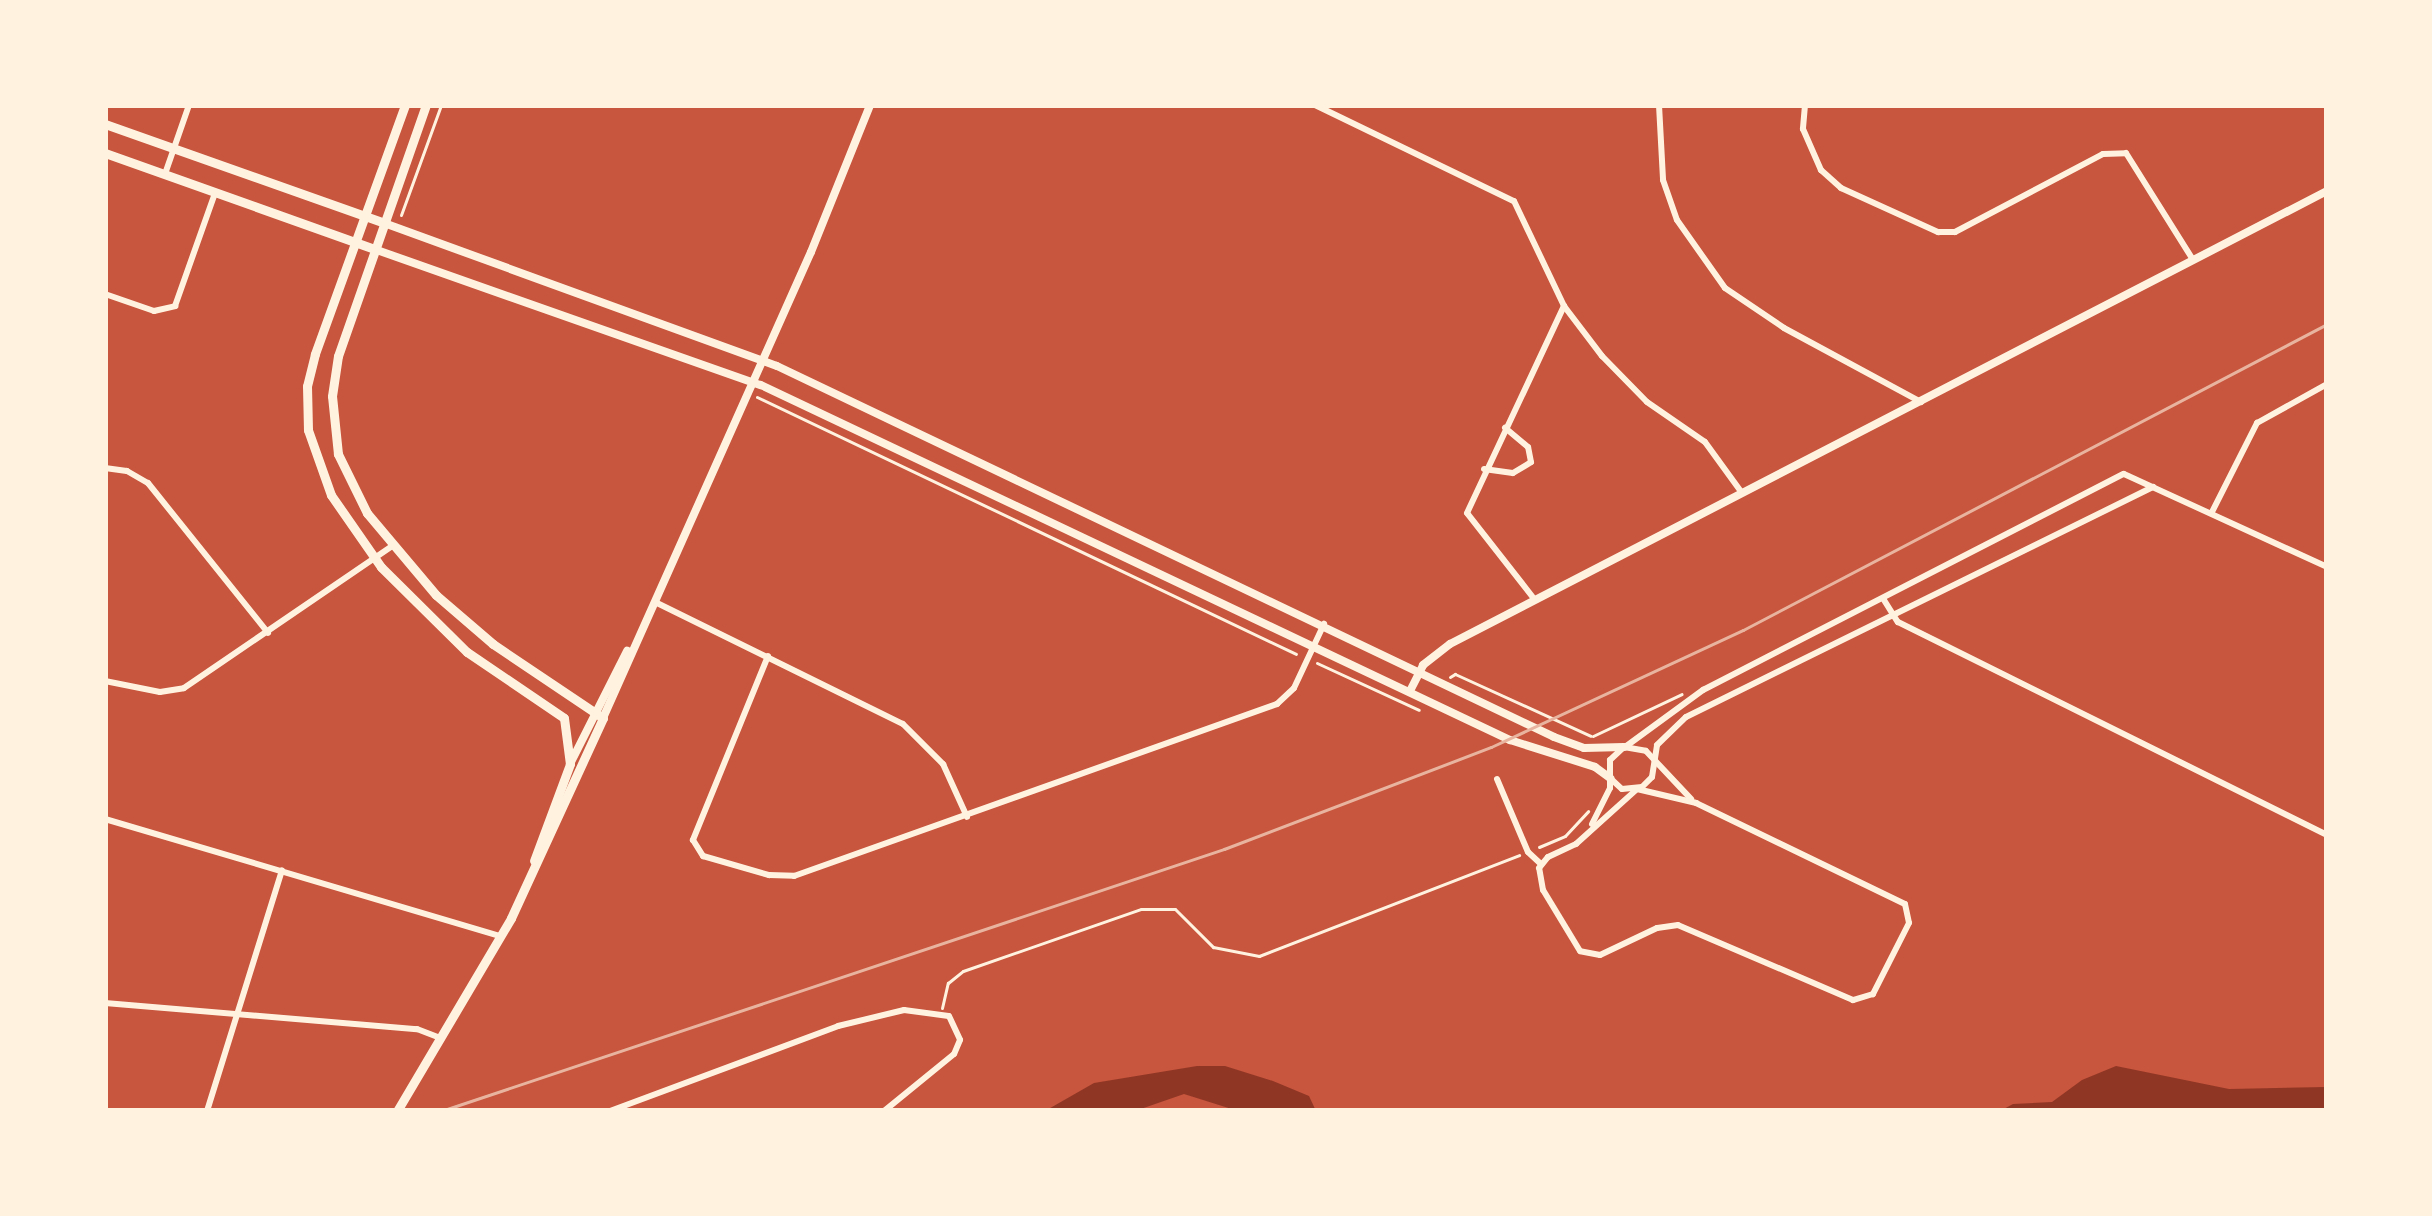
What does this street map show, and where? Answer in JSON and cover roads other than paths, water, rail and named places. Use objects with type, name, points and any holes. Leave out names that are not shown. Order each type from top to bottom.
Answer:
[{"type":"main road","points":[[405,105],[314,358],[306,417],[324,481],[375,560],[467,652],[560,713],[568,729],[570,764],[528,882]]},
{"type":"main road","points":[[397,1111],[501,936],[599,714],[474,630],[392,546],[348,480],[333,423],[338,356],[426,105]]},
{"type":"main road","points":[[105,124],[384,223]]},
{"type":"main road","points":[[105,153],[374,249]]},
{"type":"street","points":[[165,174],[190,105]]},
{"type":"street","points":[[570,764],[637,634],[870,105]]},
{"type":"street","points":[[1315,105],[1514,202],[1564,306],[1646,402],[1713,451],[1742,493]]},
{"type":"street","points":[[1659,105],[1663,180],[1677,220],[1725,288],[1784,328],[1921,402]]},
{"type":"street","points":[[1805,105],[1803,129],[1821,170],[1841,188],[1938,232],[1955,232],[2103,154],[2126,153],[2193,260]]},
{"type":"street","points":[[1409,691],[1419,671],[1443,648],[2327,191]]},
{"type":"street","points":[[105,294],[154,311],[175,306],[215,192]]},
{"type":"street","points":[[384,223],[761,359],[1570,744],[1643,749],[1696,803]]},
{"type":"street","points":[[374,249],[751,381],[1520,745],[1595,767],[1622,789],[1696,803],[1908,909],[1909,922],[1877,990],[1853,1000],[1678,925],[1587,955],[1576,947],[1543,890],[1541,864],[1526,850],[1497,779]]},
{"type":"street","points":[[1535,600],[1467,513],[1564,306]]},
{"type":"street","points":[[2212,512],[2257,423],[2327,384]]},
{"type":"street","points":[[1484,469],[1513,473],[1531,462],[1528,448],[1505,428]]},
{"type":"street","points":[[105,468],[127,471],[148,483],[268,633]]},
{"type":"street","points":[[1587,832],[1606,798],[1610,760],[1691,697],[2124,474],[2327,567]]},
{"type":"street","points":[[1541,864],[1650,781],[1660,740],[1686,717],[2136,491],[2157,486]]},
{"type":"street","points":[[105,681],[160,692],[184,688],[392,546]]},
{"type":"street","points":[[652,601],[920,736],[943,764],[967,817]]},
{"type":"street","points":[[1884,601],[1892,616],[2327,835]]},
{"type":"street","points":[[768,656],[693,840],[703,856],[769,875],[794,876],[1277,704],[1294,688],[1324,625]]},
{"type":"street","points":[[105,819],[501,936]]},
{"type":"street","points":[[207,1111],[282,870]]},
{"type":"street","points":[[105,1003],[417,1029],[441,1039]]},
{"type":"street","points":[[610,1111],[838,1026],[904,1010],[949,1016],[960,1040],[955,1054],[884,1111]]},
{"type":"tram line","points":[[441,1111],[1224,849],[1491,747],[1743,630],[2327,324]]}]
